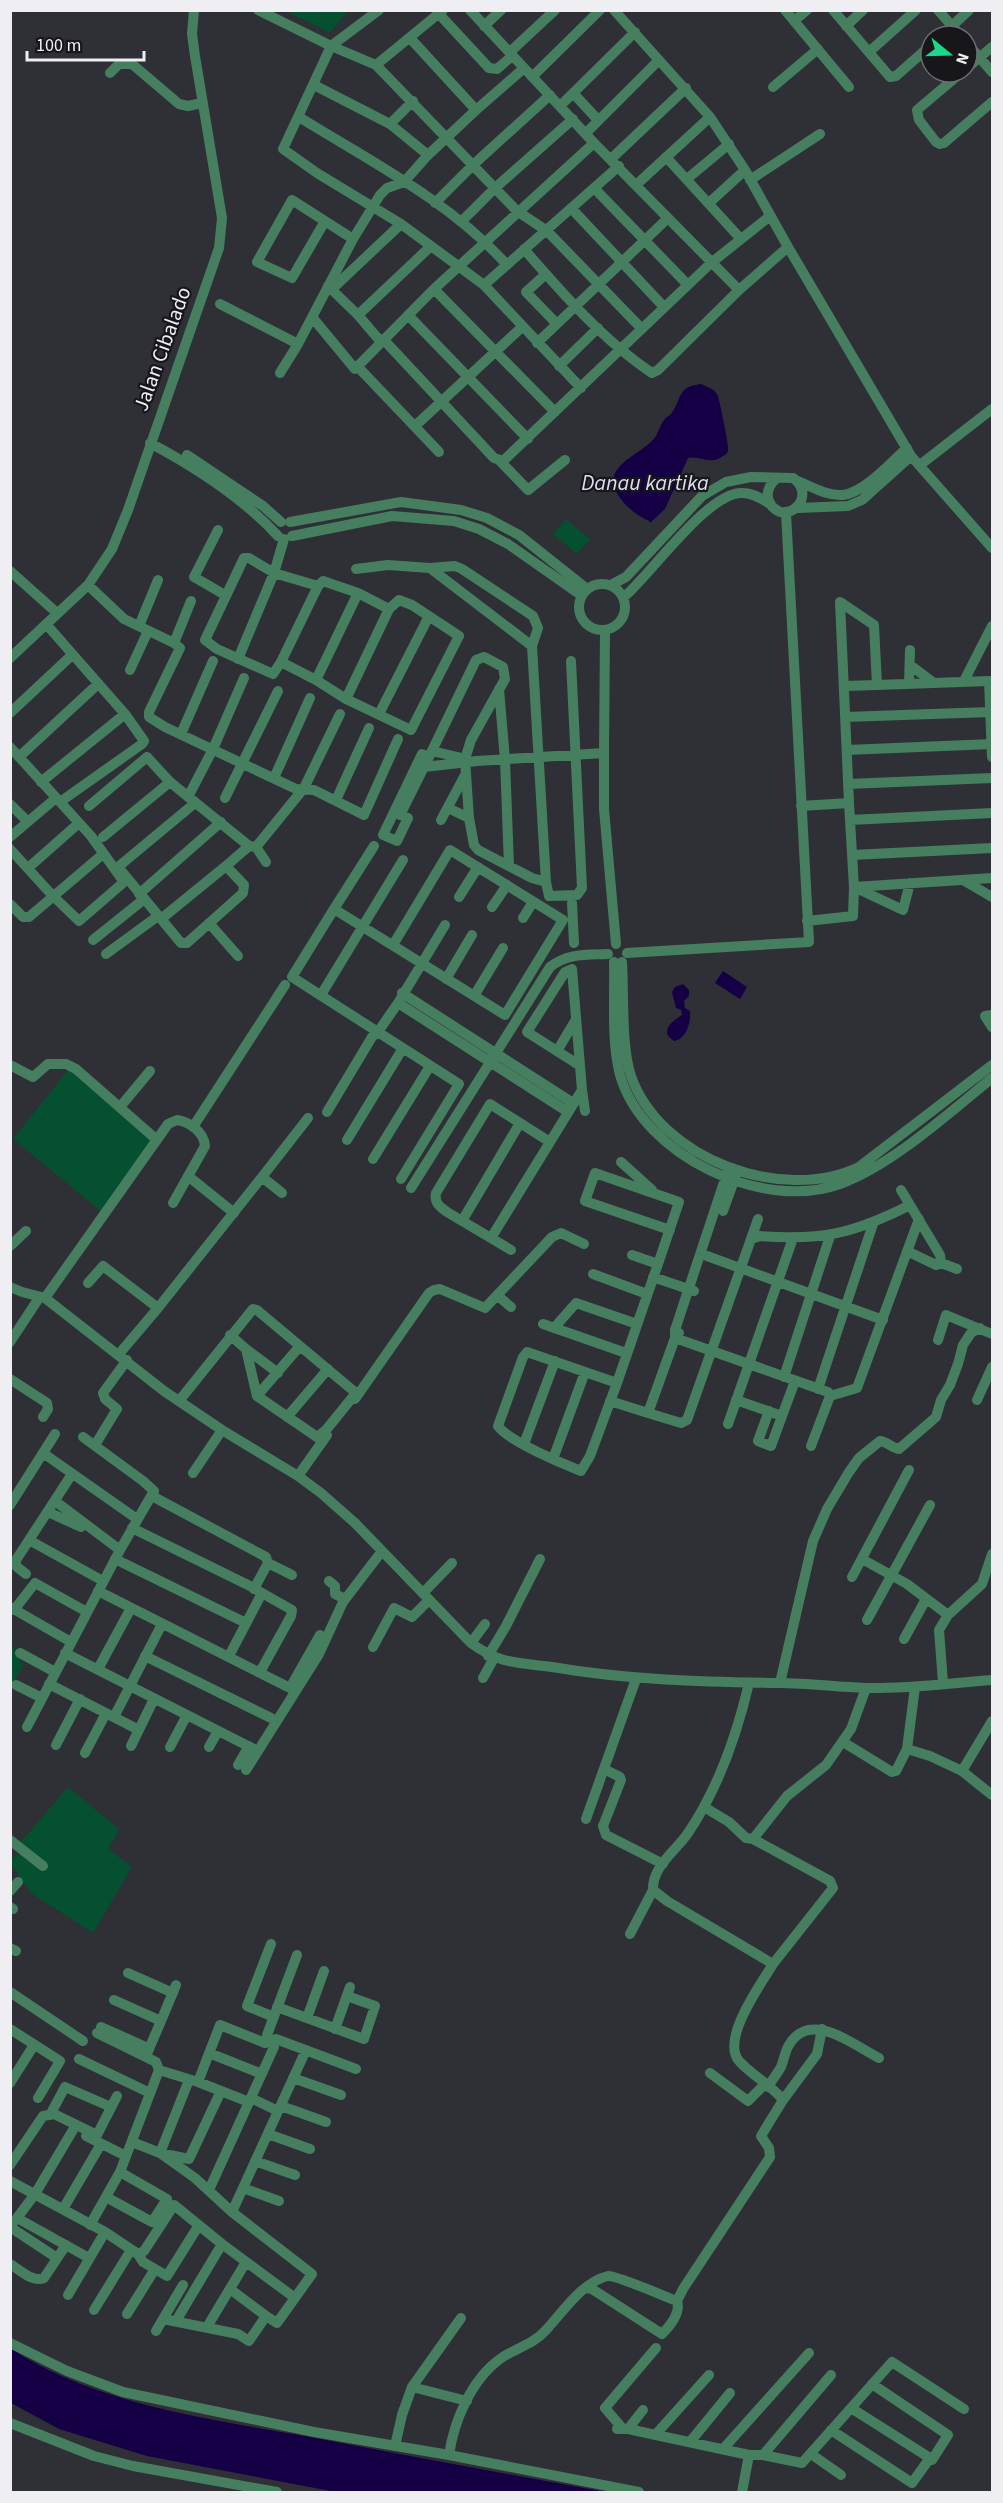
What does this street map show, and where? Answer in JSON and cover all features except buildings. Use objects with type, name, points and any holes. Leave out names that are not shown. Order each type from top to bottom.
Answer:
[{"type":"street","name":"Jalan Cibalado","points":[[10,658],[46,624],[53,609],[88,585],[105,560],[120,531],[219,248],[222,218],[192,34],[194,10]]},
{"type":"street","points":[[258,10],[376,65],[517,211],[547,231],[642,329]]},
{"type":"street","points":[[379,10],[331,46],[283,148],[317,173],[401,224],[484,285],[581,388]]},
{"type":"street","points":[[470,10],[594,143],[739,290]]},
{"type":"street","points":[[484,26],[501,10]]},
{"type":"street","points":[[376,65],[441,12],[489,68],[497,69],[555,10]]},
{"type":"street","points":[[532,77],[600,10]]},
{"type":"street","points":[[614,10],[710,117],[745,170],[909,452],[993,548]]},
{"type":"street","points":[[785,10],[849,87]]},
{"type":"street","points":[[794,21],[807,10]]},
{"type":"street","points":[[833,10],[887,74],[894,77],[919,55]]},
{"type":"street","points":[[846,26],[863,10]]},
{"type":"street","points":[[869,52],[916,10]]},
{"type":"street","points":[[938,10],[950,24]]},
{"type":"street","points":[[954,24],[969,10]]},
{"type":"street","points":[[560,106],[635,32]]},
{"type":"street","points":[[410,38],[476,110]]},
{"type":"street","points":[[993,47],[980,57],[993,72]]},
{"type":"street","points":[[773,87],[818,49]]},
{"type":"street","points":[[110,73],[119,64],[132,64],[179,104],[188,106],[202,103]]},
{"type":"street","points":[[586,134],[655,64]]},
{"type":"street","points":[[280,373],[298,345],[353,239],[372,207],[387,188],[404,182],[428,154],[523,69]]},
{"type":"street","points":[[948,84],[918,110],[919,120],[939,144],[944,143],[993,102]]},
{"type":"street","points":[[314,85],[390,124],[428,154]]},
{"type":"street","points":[[484,285],[594,188],[686,88]]},
{"type":"street","points":[[573,93],[598,120]]},
{"type":"street","points":[[435,204],[473,165],[550,95]]},
{"type":"street","points":[[390,124],[413,101]]},
{"type":"street","points":[[299,117],[404,182],[461,222],[486,242],[507,265]]},
{"type":"street","points":[[636,185],[710,117]]},
{"type":"street","points":[[461,222],[495,188],[573,119]]},
{"type":"street","points":[[750,180],[820,134]]},
{"type":"street","points":[[312,317],[355,369],[434,289],[594,143]]},
{"type":"street","points":[[687,179],[729,144]]},
{"type":"street","points":[[666,157],[740,238]]},
{"type":"street","points":[[709,203],[745,170]]},
{"type":"street","points":[[594,188],[688,285]]},
{"type":"street","points":[[325,221],[292,278],[257,262],[292,200],[325,221],[353,239]]},
{"type":"street","points":[[571,208],[664,307]]},
{"type":"street","points":[[500,461],[506,460],[711,263],[770,216]]},
{"type":"street","points":[[537,343],[668,218]]},
{"type":"street","points":[[329,288],[401,224]]},
{"type":"street","points":[[358,315],[431,246]]},
{"type":"street","points":[[524,249],[598,328],[649,372],[655,373],[739,290],[788,247]]},
{"type":"street","points":[[546,274],[526,292],[557,324]]},
{"type":"street","points":[[329,288],[528,490],[565,460]]},
{"type":"street","points":[[434,289],[555,412]]},
{"type":"street","points":[[220,304],[298,345]]},
{"type":"street","points":[[408,315],[528,439]]},
{"type":"street","points":[[415,426],[522,327]]},
{"type":"street","points":[[559,366],[598,328]]},
{"type":"street","points":[[358,367],[439,452]]},
{"type":"street","points":[[920,465],[993,409]]},
{"type":"street","points":[[151,440],[204,465],[294,527],[285,537],[274,573],[238,659]]},
{"type":"street","points":[[151,440],[210,478],[258,513],[285,537]]},
{"type":"street","points":[[611,585],[626,577],[702,496],[726,482],[739,478],[787,477],[826,493],[842,495],[857,492],[909,452]]},
{"type":"street","points":[[624,597],[637,586],[685,532],[722,501],[741,493],[760,497],[774,509],[786,513],[798,508],[848,506],[862,500],[909,452]]},
{"type":"street","points":[[770,505],[767,493],[776,479]]},
{"type":"street","points":[[798,481],[803,491],[798,508]]},
{"type":"street","points":[[401,502],[461,510],[487,518],[519,535],[584,593],[508,544],[479,529],[454,521],[392,516],[285,537],[276,530],[285,522],[401,502]]},
{"type":"street","points":[[411,1188],[550,967],[560,959],[573,955],[618,958],[809,942],[786,513]]},
{"type":"street","points":[[218,530],[194,577],[225,595]]},
{"type":"street","points":[[318,585],[274,573],[249,558],[244,558],[205,640],[238,659],[274,674],[318,585],[323,581],[358,593],[389,609]]},
{"type":"street","points":[[356,569],[388,565],[430,568],[455,566],[533,616],[538,628],[532,646],[546,882],[549,896],[577,895],[582,888],[571,661]]},
{"type":"street","points":[[430,568],[532,646]]},
{"type":"street","points":[[10,571],[53,609]]},
{"type":"street","points":[[130,670],[158,580]]},
{"type":"street","points":[[603,584],[611,585],[624,597],[625,615],[620,622],[605,631],[595,630],[586,625],[580,616],[579,606],[584,593],[603,584]]},
{"type":"street","points":[[88,585],[123,619],[180,648],[149,717],[181,734],[296,789],[314,790],[364,815],[398,739]]},
{"type":"street","points":[[316,680],[358,593]]},
{"type":"street","points":[[281,662],[346,699],[411,730],[459,638],[458,634],[402,600],[389,609],[346,699]]},
{"type":"street","points":[[174,643],[191,601]]},
{"type":"street","points":[[807,921],[853,916],[854,887],[840,602],[874,625],[877,685]]},
{"type":"street","points":[[379,714],[429,616]]},
{"type":"street","points":[[10,837],[27,821],[142,744],[143,738],[124,714],[46,624]]},
{"type":"street","points":[[964,681],[993,626]]},
{"type":"street","points":[[605,631],[604,809],[616,944],[624,946],[618,958],[620,1013],[630,1074],[651,1113],[686,1145],[732,1174],[776,1189],[797,1190],[876,1166],[993,1078]]},
{"type":"street","points":[[909,684],[910,650]]},
{"type":"street","points":[[10,712],[72,655]]},
{"type":"street","points":[[397,814],[478,657],[484,657],[503,667],[505,679],[471,740],[465,765],[441,820]]},
{"type":"street","points":[[181,734],[213,661]]},
{"type":"street","points":[[910,665],[934,683]]},
{"type":"street","points":[[226,866],[245,889],[184,944],[141,897],[118,867],[191,800],[244,678]]},
{"type":"street","points":[[844,686],[989,681],[993,757]]},
{"type":"street","points":[[19,757],[98,684]]},
{"type":"street","points":[[499,689],[505,760],[509,866]]},
{"type":"street","points":[[225,798],[278,691]]},
{"type":"street","points":[[274,778],[309,698]]},
{"type":"street","points":[[845,717],[990,712]]},
{"type":"street","points":[[41,782],[124,714]]},
{"type":"street","points":[[106,954],[253,846],[304,788],[339,714]]},
{"type":"street","points":[[336,800],[369,729]]},
{"type":"street","points":[[847,750],[992,744]]},
{"type":"street","points":[[10,747],[79,823],[124,882],[82,920],[76,920],[10,849]]},
{"type":"street","points":[[425,760],[465,765],[477,761],[604,753]]},
{"type":"street","points":[[90,806],[147,757],[170,782],[253,846],[266,862]]},
{"type":"street","points":[[425,760],[465,765]]},
{"type":"street","points":[[465,765],[469,818],[474,845],[478,850],[532,878],[546,882]]},
{"type":"street","points":[[848,784],[993,778]]},
{"type":"street","points":[[103,837],[170,782]]},
{"type":"street","points":[[801,806],[849,803]]},
{"type":"street","points":[[12,807],[27,821]]},
{"type":"street","points":[[448,808],[469,818]]},
{"type":"street","points":[[850,820],[993,813]]},
{"type":"street","points":[[93,939],[221,822]]},
{"type":"street","points":[[28,868],[79,823]]},
{"type":"street","points":[[374,846],[292,977],[459,1084],[401,1179]]},
{"type":"street","points":[[852,855],[993,848]]},
{"type":"street","points":[[334,909],[505,1016],[563,920],[450,850],[393,945]]},
{"type":"street","points":[[10,904],[23,916],[29,917],[103,854]]},
{"type":"street","points":[[321,995],[403,861]]},
{"type":"street","points":[[459,897],[478,867]]},
{"type":"street","points":[[854,887],[993,878]]},
{"type":"street","points":[[963,880],[993,897]]},
{"type":"street","points":[[854,887],[903,910],[910,883]]},
{"type":"street","points":[[492,907],[507,885]]},
{"type":"street","points":[[523,918],[533,902]]},
{"type":"street","points":[[572,903],[574,943]]},
{"type":"street","points":[[208,923],[238,956]]},
{"type":"street","points":[[560,925],[573,923]]},
{"type":"street","points":[[327,1112],[372,1037],[378,1032],[445,925]]},
{"type":"street","points":[[446,979],[472,935]]},
{"type":"street","points":[[474,996],[503,948]]},
{"type":"street","points":[[579,1065],[527,1032],[565,972],[572,969],[585,1111]]},
{"type":"street","points":[[193,1126],[285,985]]},
{"type":"street","points":[[400,998],[571,1108]]},
{"type":"street","points":[[993,1015],[985,1016],[993,1027]]},
{"type":"street","points":[[557,1051],[575,1021]]},
{"type":"street","points":[[347,1140],[403,1048]]},
{"type":"street","points":[[10,1065],[33,1077],[48,1064],[66,1064],[76,1069],[157,1140]]},
{"type":"street","points":[[373,1159],[430,1065]]},
{"type":"street","points":[[835,1180],[859,1167],[993,1065]]},
{"type":"street","points":[[120,1107],[150,1071]]},
{"type":"street","points":[[491,1238],[582,1090]]},
{"type":"street","points":[[511,1250],[438,1206],[436,1193],[490,1104],[550,1142]]},
{"type":"street","points":[[95,1445],[117,1409],[105,1399],[103,1393],[123,1357],[158,1308],[308,1118]]},
{"type":"street","points":[[10,1342],[171,1121],[180,1120],[193,1126],[203,1137],[205,1146],[173,1203]]},
{"type":"street","points":[[462,1221],[520,1123]]},
{"type":"street","points":[[917,1123],[923,1132]]},
{"type":"street","points":[[621,1162],[657,1194]]},
{"type":"street","points":[[670,1230],[585,1201],[595,1173],[679,1202]]},
{"type":"street","points":[[692,1290],[707,1256],[732,1174]]},
{"type":"street","points":[[188,1176],[234,1213]]},
{"type":"street","points":[[262,1177],[282,1193]]},
{"type":"street","points":[[901,1190],[940,1255],[941,1263]]},
{"type":"street","points":[[618,1383],[532,1353],[525,1354],[500,1420],[500,1429],[553,1459],[582,1471],[618,1383],[626,1353],[684,1191]]},
{"type":"street","points":[[648,1413],[675,1338],[680,1332],[722,1205]]},
{"type":"street","points":[[751,1239],[760,1236],[792,1238],[830,1236],[873,1224],[910,1205]]},
{"type":"street","points":[[610,1401],[681,1424],[687,1420],[758,1219]]},
{"type":"street","points":[[830,1396],[857,1388],[918,1219]]},
{"type":"street","points":[[818,1389],[873,1224]]},
{"type":"street","points":[[10,1246],[26,1231]]},
{"type":"street","points":[[298,1476],[429,1293],[440,1289],[482,1308],[489,1306],[552,1237],[561,1233],[584,1244]]},
{"type":"street","points":[[784,1377],[830,1236]]},
{"type":"street","points":[[728,1424],[792,1238]]},
{"type":"street","points":[[907,1251],[936,1264],[941,1263],[957,1269]]},
{"type":"street","points":[[632,1255],[658,1264]]},
{"type":"street","points":[[707,1256],[882,1320]]},
{"type":"street","points":[[88,1283],[103,1266],[158,1308]]},
{"type":"street","points":[[593,1274],[647,1294]]},
{"type":"street","points":[[653,1277],[692,1290]]},
{"type":"street","points":[[10,1287],[42,1298],[179,1401],[298,1476],[355,1523],[471,1643],[491,1657],[636,1679],[866,1688],[915,1687],[993,1680]]},
{"type":"street","points":[[498,1296],[511,1307]]},
{"type":"street","points":[[554,1328],[576,1303],[637,1324]]},
{"type":"street","points":[[179,1401],[251,1310],[255,1310],[357,1394]]},
{"type":"street","points":[[938,1340],[946,1315],[993,1335]]},
{"type":"street","points":[[543,1324],[626,1353]]},
{"type":"street","points":[[780,1683],[806,1563],[827,1509],[859,1458],[875,1443],[885,1441],[894,1449],[899,1449],[936,1417],[941,1400],[958,1364],[963,1345],[971,1334],[980,1328]]},
{"type":"street","points":[[230,1335],[278,1373]]},
{"type":"street","points":[[675,1338],[828,1392],[830,1396]]},
{"type":"street","points":[[257,1396],[300,1346]]},
{"type":"street","points":[[246,1349],[257,1396],[319,1437],[357,1394]]},
{"type":"street","points":[[524,1444],[555,1361]]},
{"type":"street","points":[[977,1400],[993,1367]]},
{"type":"street","points":[[287,1417],[328,1369]]},
{"type":"street","points":[[553,1459],[585,1372]]},
{"type":"street","points":[[10,1379],[47,1403],[48,1408],[43,1417]]},
{"type":"street","points":[[769,1411],[758,1441],[771,1446],[795,1381]]},
{"type":"street","points":[[811,1446],[830,1396]]},
{"type":"street","points":[[736,1400],[782,1416]]},
{"type":"street","points":[[193,1473],[222,1430]]},
{"type":"street","points":[[10,1505],[55,1434]]},
{"type":"street","points":[[27,1727],[70,1642],[154,1491],[83,1437]]},
{"type":"street","points":[[43,1453],[134,1524],[287,1606],[292,1612],[260,1672]]},
{"type":"street","points":[[852,1577],[909,1470]]},
{"type":"street","points":[[26,1574],[16,1566],[16,1560],[72,1474]]},
{"type":"street","points":[[152,1496],[266,1557],[268,1563],[258,1591],[246,1623],[229,1656]]},
{"type":"street","points":[[55,1501],[118,1554],[246,1623]]},
{"type":"street","points":[[867,1620],[930,1505]]},
{"type":"street","points":[[48,1512],[95,1533]]},
{"type":"street","points":[[29,1540],[131,1608],[290,1688],[320,1635]]},
{"type":"street","points":[[10,1546],[21,1553]]},
{"type":"street","points":[[65,1653],[251,1747],[242,1768],[319,1654],[345,1599],[382,1551]]},
{"type":"street","points":[[943,1683],[939,1630],[948,1615],[982,1584],[993,1554]]},
{"type":"street","points":[[483,1678],[491,1657],[540,1559]]},
{"type":"street","points":[[862,1559],[948,1615]]},
{"type":"street","points":[[268,1563],[292,1575]]},
{"type":"street","points":[[373,1647],[394,1608],[412,1617],[452,1563]]},
{"type":"street","points":[[329,1581],[335,1586],[335,1594],[345,1599]]},
{"type":"street","points":[[70,1642],[12,1609],[35,1583],[87,1612]]},
{"type":"street","points":[[904,1639],[926,1599]]},
{"type":"street","points":[[98,1670],[131,1608]]},
{"type":"street","points":[[85,1753],[129,1686],[162,1624]]},
{"type":"street","points":[[471,1643],[485,1624]]},
{"type":"street","points":[[20,1653],[55,1672]]},
{"type":"street","points":[[146,1656],[271,1718]]},
{"type":"street","points":[[586,1819],[636,1679]]},
{"type":"street","points":[[630,1934],[652,1890],[652,1881],[673,1848],[687,1835],[704,1807],[736,1735],[749,1683]]},
{"type":"street","points":[[49,1684],[139,1730]]},
{"type":"street","points":[[16,1685],[42,1698]]},
{"type":"street","points":[[843,1742],[892,1772],[896,1771],[907,1749],[915,1687]]},
{"type":"street","points":[[753,1839],[787,1796],[826,1766],[843,1742],[857,1714],[866,1688]]},
{"type":"street","points":[[131,1746],[154,1699]]},
{"type":"street","points":[[56,1745],[80,1700]]},
{"type":"street","points":[[170,1747],[187,1715]]},
{"type":"street","points":[[962,1772],[993,1721]]},
{"type":"street","points":[[209,1747],[218,1731]]},
{"type":"street","points":[[907,1749],[930,1756],[962,1772],[993,1795]]},
{"type":"street","points":[[604,1769],[620,1777],[621,1780],[603,1826],[606,1835],[663,1864]]},
{"type":"street","points":[[704,1807],[729,1822],[744,1836],[832,1884],[833,1888],[773,1964],[739,2025],[734,2048],[738,2061],[783,2100]]},
{"type":"street","points":[[10,1840],[43,1866]]},
{"type":"street","points":[[10,1891],[18,1882]]},
{"type":"street","points":[[652,1890],[773,1964]]},
{"type":"street","points":[[271,1944],[246,2006],[307,2018],[335,2029],[364,2039],[375,2006],[348,1991],[335,2029]]},
{"type":"street","points":[[209,2190],[274,2047],[267,2035],[297,1955]]},
{"type":"street","points":[[307,2018],[324,1971]]},
{"type":"street","points":[[128,1973],[174,1989],[147,2052]]},
{"type":"street","points":[[10,1992],[83,2041]]},
{"type":"street","points":[[114,2000],[161,2021]]},
{"type":"street","points":[[160,2153],[210,2053],[220,2025],[265,2043],[276,2039],[356,2069]]},
{"type":"street","points":[[710,2073],[748,2101],[767,2085],[781,2067],[788,2046],[797,2034],[809,2028],[822,2029],[879,2058]]},
{"type":"street","points":[[587,2288],[662,2334],[677,2313],[679,2306],[677,2301],[683,2289],[770,2157],[769,2148],[761,2136],[783,2100],[817,2054],[822,2029]]},
{"type":"street","points":[[10,2030],[64,2064],[38,2098]]},
{"type":"street","points":[[90,2224],[120,2172],[159,2070],[158,2064],[147,2052],[99,2030]]},
{"type":"street","points":[[10,2083],[34,2045]]},
{"type":"street","points":[[232,2212],[306,2050]]},
{"type":"street","points":[[210,2053],[262,2074]]},
{"type":"street","points":[[79,2059],[150,2093]]},
{"type":"street","points":[[159,2070],[326,2122]]},
{"type":"street","points":[[293,2078],[342,2095]]},
{"type":"street","points":[[47,2115],[65,2086],[111,2107]]},
{"type":"street","points":[[132,2142],[160,2153],[189,2159],[221,2091]]},
{"type":"street","points":[[63,2209],[117,2096]]},
{"type":"street","points":[[10,2165],[41,2118],[54,2114],[126,2156]]},
{"type":"street","points":[[47,2115],[97,2140]]},
{"type":"street","points":[[13,2224],[35,2194],[73,2130]]},
{"type":"street","points":[[268,2134],[310,2149]]},
{"type":"street","points":[[160,2153],[195,2178],[232,2212],[312,2274],[277,2323],[230,2289]]},
{"type":"street","points":[[255,2162],[295,2175]]},
{"type":"street","points":[[120,2172],[171,2202],[222,2244],[295,2298]]},
{"type":"street","points":[[10,2181],[105,2232],[135,2252],[141,2260],[193,2292]]},
{"type":"street","points":[[243,2188],[279,2201]]},
{"type":"street","points":[[106,2197],[152,2223],[171,2202]]},
{"type":"street","points":[[94,2310],[135,2252],[144,2251],[171,2202]]},
{"type":"street","points":[[13,2224],[66,2245],[90,2258]]},
{"type":"street","points":[[13,2224],[57,2258]]},
{"type":"street","points":[[167,2276],[199,2225]]},
{"type":"street","points":[[68,2295],[105,2232]]},
{"type":"street","points":[[176,2321],[222,2244]]},
{"type":"street","points":[[10,2264],[34,2279],[40,2280],[66,2245]]},
{"type":"street","points":[[207,2327],[246,2262]]},
{"type":"street","points":[[127,2314],[155,2269]]},
{"type":"street","points":[[449,2455],[457,2423],[467,2401],[488,2370],[500,2359],[535,2340],[569,2302],[587,2288],[599,2280],[613,2277],[677,2301]]},
{"type":"street","points":[[156,2331],[183,2285]]},
{"type":"street","points":[[214,2316],[249,2341],[266,2316]]},
{"type":"street","points":[[395,2446],[402,2415],[412,2387],[461,2318]]},
{"type":"street","points":[[163,2319],[238,2334]]},
{"type":"street","points":[[10,2343],[67,2371],[123,2392],[314,2432],[449,2455],[639,2493]]},
{"type":"street","points":[[657,2348],[605,2408],[622,2429],[656,2434],[749,2455],[763,2455],[798,2464],[811,2454],[892,2362],[964,2409]]},
{"type":"street","points":[[723,2450],[809,2353]]},
{"type":"street","points":[[656,2434],[709,2375]]},
{"type":"street","points":[[763,2455],[831,2375]]},
{"type":"street","points":[[851,2408],[932,2460],[948,2435],[872,2384]]},
{"type":"street","points":[[412,2387],[467,2401]]},
{"type":"street","points":[[690,2442],[730,2394]]},
{"type":"street","points":[[622,2429],[643,2410]]},
{"type":"street","points":[[10,2423],[84,2452],[123,2464],[277,2493]]},
{"type":"street","points":[[831,2430],[912,2483],[930,2458]]},
{"type":"street","points":[[811,2454],[842,2475]]},
{"type":"street","points":[[742,2493],[749,2455]]},
{"type":"green space","points":[[286,11],[348,11],[330,33]]},
{"type":"green space","points":[[566,519],[590,539],[577,554],[553,534]]},
{"type":"green space","points":[[69,1069],[155,1141],[102,1212],[13,1139]]},
{"type":"green space","points":[[10,1641],[23,1666],[11,1686],[10,1686]]},
{"type":"green space","points":[[68,1787],[119,1829],[108,1849],[132,1867],[93,1933],[32,1894],[11,1865],[11,1859],[20,1853],[15,1849]]},
{"type":"water","name":"Danau kartika","points":[[701,384],[717,394],[728,446],[727,452],[714,460],[688,458],[665,509],[650,523],[621,499],[614,485],[614,476],[625,461],[656,436],[663,422],[675,408],[681,394],[693,385]]},
{"type":"water","points":[[723,971],[747,987],[740,999],[715,983]]},
{"type":"water","points":[[683,984],[689,990],[689,996],[684,1001],[685,1008],[690,1011],[690,1020],[685,1034],[674,1041],[667,1034],[667,1030],[671,1023],[682,1015],[681,1010],[676,1008],[672,992],[675,987]]},
{"type":"water","points":[[10,2348],[79,2383],[155,2407],[233,2424],[606,2492],[336,2492],[147,2456],[59,2429],[11,2403]]}]
